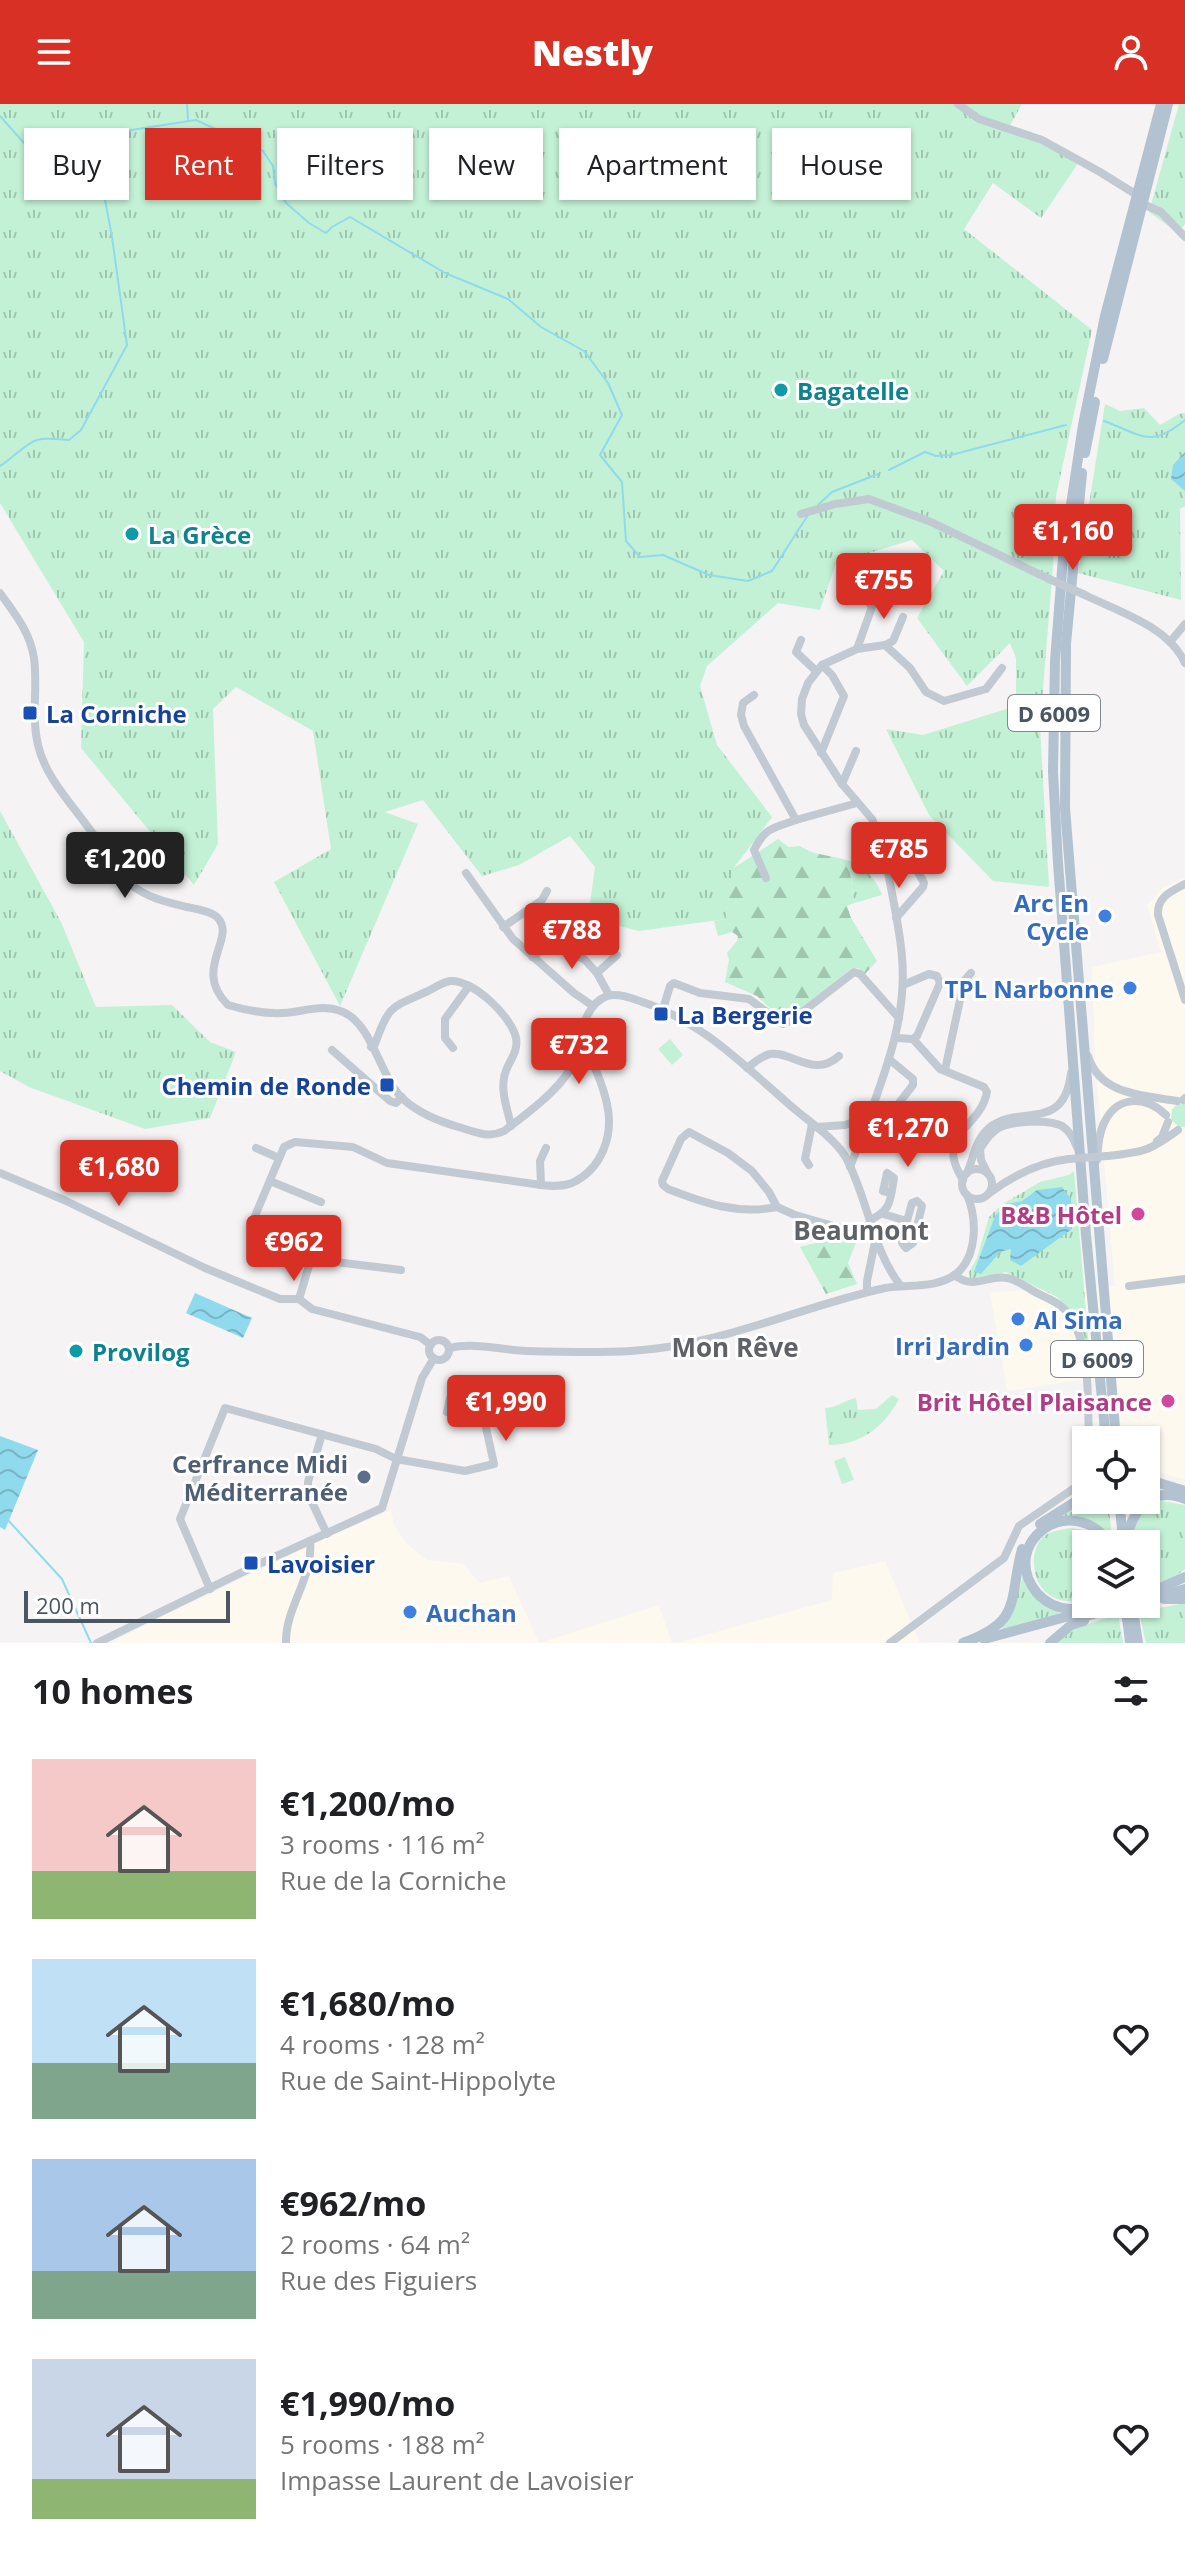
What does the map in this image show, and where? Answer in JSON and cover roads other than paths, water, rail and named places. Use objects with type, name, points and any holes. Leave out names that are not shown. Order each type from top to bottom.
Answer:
[{"type":"main road","name":"D 6009","points":[[1116,1426],[1065,808],[1066,644],[1077,511],[1088,438],[1161,104]]},
{"type":"main road","name":"D 6009","points":[[1103,1426],[1053,772],[1058,607],[1083,425],[1105,316],[1168,104]]},
{"type":"main road","points":[[1160,1483],[1185,1491]]},
{"type":"main road","points":[[1128,1530],[1136,1510],[1144,1504],[1163,1495],[1185,1499]]},
{"type":"main road","points":[[966,1643],[1003,1621],[1011,1605],[1021,1552],[1029,1535],[1042,1522],[1072,1504]]},
{"type":"main road","points":[[1072,1609],[1053,1606],[1040,1596],[1027,1574],[1026,1559],[1037,1535],[1048,1525],[1061,1520],[1075,1520],[1099,1530]]},
{"type":"main road","points":[[1160,1590],[1185,1577]]},
{"type":"main road","points":[[1160,1593],[1185,1587]]},
{"type":"main road","points":[[1160,1598],[1185,1599]]},
{"type":"main road","points":[[966,1643],[1072,1616]]},
{"type":"main road","points":[[987,1643],[1072,1618]]},
{"type":"main road","points":[[1050,1643],[1071,1625],[1087,1618]]},
{"type":"main road","points":[[1126,1618],[1138,1643]]},
{"type":"main road","points":[[1130,1643],[1132,1618]]},
{"type":"street","points":[[958,104],[979,119],[1042,140],[1161,212],[1185,237]]},
{"type":"street","points":[[801,514],[869,499],[938,526],[1152,628],[1170,642],[1185,663]]},
{"type":"street","points":[[0,593],[21,621],[30,642],[34,660],[34,721],[37,744],[45,766],[129,883],[144,894],[209,913],[220,920],[222,938],[212,970],[213,983],[228,1005],[258,1012],[283,1013],[323,1007],[346,1013],[358,1023],[402,1097],[419,1111],[439,1121],[484,1135],[495,1135],[511,1126],[559,1085],[576,1057],[587,1015],[593,1006],[609,995],[627,996],[663,1009],[686,1020],[747,1068],[843,1153],[900,1285]]},
{"type":"street","points":[[857,649],[872,607],[865,597]]},
{"type":"street","points":[[850,1167],[897,1038],[903,985],[902,956],[880,832],[842,784],[804,725],[802,699],[818,667],[857,649],[885,645],[897,636],[903,617]]},
{"type":"street","points":[[1170,642],[1185,624]]},
{"type":"street","points":[[801,640],[796,652],[832,675],[844,696],[821,753]]},
{"type":"street","points":[[885,645],[910,668],[926,692],[944,701],[986,689],[1002,668]]},
{"type":"street","points":[[754,695],[743,703],[741,715],[744,726],[796,820]]},
{"type":"street","points":[[842,784],[856,751]]},
{"type":"street","points":[[766,878],[754,850],[767,830],[857,803]]},
{"type":"street","points":[[887,870],[904,857],[910,857],[924,883],[896,918]]},
{"type":"street","points":[[466,873],[503,927],[532,957],[593,1006]]},
{"type":"street","points":[[1185,884],[1162,898],[1158,907],[1185,1000]]},
{"type":"street","points":[[503,927],[542,900],[547,891]]},
{"type":"street","points":[[532,957],[556,940],[561,940],[597,973],[609,995]]},
{"type":"street","points":[[597,973],[617,955]]},
{"type":"street","points":[[663,1009],[670,986],[674,983],[700,993],[749,999],[783,1024],[854,972],[860,974],[899,1018]]},
{"type":"street","points":[[945,1070],[964,981],[971,973]]},
{"type":"street","points":[[903,985],[929,974],[937,976],[940,983],[913,1039]]},
{"type":"street","points":[[371,1047],[390,1009],[450,981],[480,991],[512,1024],[517,1041],[515,1056],[503,1080],[511,1126]]},
{"type":"street","points":[[453,1048],[445,1038],[445,1019],[469,986]]},
{"type":"street","points":[[1082,1036],[1091,1064],[1107,1084],[1118,1089],[1182,1100]]},
{"type":"street","points":[[897,1038],[913,1039],[940,1069],[984,1087],[987,1092],[985,1101],[961,1131],[952,1151],[953,1163],[965,1176]]},
{"type":"street","points":[[401,1270],[311,1259],[256,1233],[252,1223],[284,1147],[295,1142],[353,1147],[387,1163],[541,1185],[572,1183],[600,1158],[608,1135],[608,1107],[598,1073],[581,1040]]},
{"type":"street","points":[[332,1050],[390,1101],[396,1103],[402,1097]]},
{"type":"street","points":[[974,1224],[972,1206],[963,1188],[976,1143],[992,1125],[1006,1119],[1034,1117],[1059,1104],[1066,1094],[1073,1052]]},
{"type":"street","points":[[747,1068],[770,1054],[821,1065],[833,1062],[839,1056]]},
{"type":"street","points":[[859,1144],[884,1148],[905,1127],[892,1112],[913,1085],[913,1079],[889,1059]]},
{"type":"street","points":[[965,1176],[974,1169],[988,1174],[1010,1174],[1048,1158],[1069,1157],[1107,1154],[1142,1153],[1181,1130],[1150,1103],[1139,1100],[1111,1112],[1104,1122],[1098,1146],[1095,1184]]},
{"type":"street","points":[[1107,1154],[1151,1145],[1162,1137],[1168,1126],[1168,1107],[1182,1100]]},
{"type":"street","points":[[813,1126],[845,1125],[869,1117]]},
{"type":"street","points":[[449,1348],[441,1340],[433,1342],[429,1353],[434,1358],[444,1358],[449,1348],[460,1345],[526,1351],[629,1351],[678,1347],[729,1335],[867,1292],[900,1285],[934,1283],[954,1275],[964,1266],[972,1246],[979,1206],[993,1184],[981,1160],[980,1149],[987,1138],[1004,1125],[1052,1123],[1063,1126],[1077,1146],[1081,1167]]},
{"type":"street","points":[[809,1165],[805,1159],[813,1126]]},
{"type":"street","points":[[777,1207],[752,1171],[728,1153],[689,1132],[681,1139],[662,1181],[668,1189],[710,1205],[738,1210],[777,1207],[841,1228],[856,1229],[883,1214],[888,1208],[891,1193]]},
{"type":"street","points":[[256,1148],[279,1158]]},
{"type":"street","points":[[541,1185],[540,1161],[546,1148]]},
{"type":"street","points":[[967,1195],[978,1199],[1008,1179],[1069,1157]]},
{"type":"street","points":[[0,1173],[64,1200],[205,1268],[280,1299],[299,1299],[312,1309],[420,1337],[431,1345]]},
{"type":"street","points":[[270,1181],[321,1202]]},
{"type":"street","points":[[917,1201],[922,1206],[913,1243],[906,1248],[902,1243],[907,1221],[912,1203],[917,1201]]},
{"type":"street","points":[[883,1214],[907,1221]]},
{"type":"street","points":[[867,1292],[877,1236]]},
{"type":"street","points":[[299,1299],[311,1259]]},
{"type":"street","points":[[954,1275],[963,1281],[978,1283],[1002,1277],[1014,1280],[1056,1302],[1067,1313],[1081,1338],[1088,1426]]},
{"type":"street","points":[[1129,1286],[1185,1279]]},
{"type":"street","points":[[97,1643],[382,1508],[422,1378],[434,1358]]},
{"type":"street","points":[[210,1589],[180,1519],[225,1408],[376,1449],[396,1459],[465,1471],[494,1464],[477,1387],[461,1390],[450,1398],[447,1412]]},
{"type":"street","points":[[322,1434],[308,1482],[308,1494],[327,1534]]},
{"type":"street","points":[[890,1643],[1004,1558],[1019,1526],[1072,1490]]},
{"type":"street","points":[[286,1643],[285,1632],[290,1613],[309,1566],[310,1541]]},
{"type":"water","points":[[1185,452],[1185,491],[1171,479],[1173,465]]},
{"type":"water","points":[[1062,1187],[1071,1199],[1072,1229],[1021,1266],[1010,1260],[1011,1249],[1000,1252],[981,1274],[974,1272],[995,1216],[1006,1204],[1022,1201],[1037,1190]]},
{"type":"water","points":[[195,1293],[252,1318],[243,1338],[186,1313]]},
{"type":"water","points":[[0,1436],[38,1450],[5,1530],[0,1527]]},
{"type":"waterway","points":[[187,104],[188,119]]},
{"type":"waterway","points":[[0,116],[24,143],[37,149],[56,150],[73,139],[196,120],[263,151],[273,166],[275,183],[286,203],[309,223],[326,233],[350,217],[445,273],[508,299],[541,327],[584,351],[608,383],[622,415],[600,455],[622,482],[626,541],[640,557],[663,555],[709,575],[748,581],[772,571],[808,515]]},
{"type":"waterway","points":[[0,466],[33,441],[69,440],[81,430],[127,345],[105,200]]},
{"type":"waterway","points":[[1104,421],[1146,437],[1154,437],[1185,420]]},
{"type":"waterway","points":[[889,470],[925,452],[936,456],[951,455],[1066,425]]},
{"type":"waterway","points":[[818,505],[832,492],[878,474]]},
{"type":"waterway","points":[[7,1519],[62,1579],[91,1643]]},
{"type":"place","name":"Bagatelle","points":[[781,390]]},
{"type":"place","name":"La Grèce","points":[[132,534]]},
{"type":"place","name":"La Corniche","points":[[30,713]]},
{"type":"place","name":"Arc En Cycle","points":[[1105,916]]},
{"type":"place","name":"TPL Narbonne","points":[[1130,988]]},
{"type":"place","name":"La Bergerie","points":[[661,1014]]},
{"type":"place","name":"Chemin de Ronde","points":[[387,1085]]},
{"type":"place","name":"B&B Hôtel","points":[[1138,1214]]},
{"type":"place","name":"Al Sima","points":[[1018,1319]]},
{"type":"place","name":"Irri Jardin","points":[[1026,1345]]},
{"type":"place","name":"Provilog","points":[[76,1351]]},
{"type":"place","name":"Brit Hôtel Plaisance","points":[[1168,1401]]},
{"type":"place","name":"Cerfrance Midi Méditerranée","points":[[364,1477]]},
{"type":"place","name":"Lavoisier","points":[[251,1563]]},
{"type":"place","name":"Auchan","points":[[410,1612]]},
{"type":"district","name":"Beaumont","points":[[861,1230]]},
{"type":"district","name":"Mon Rêve","points":[[735,1347]]}]
